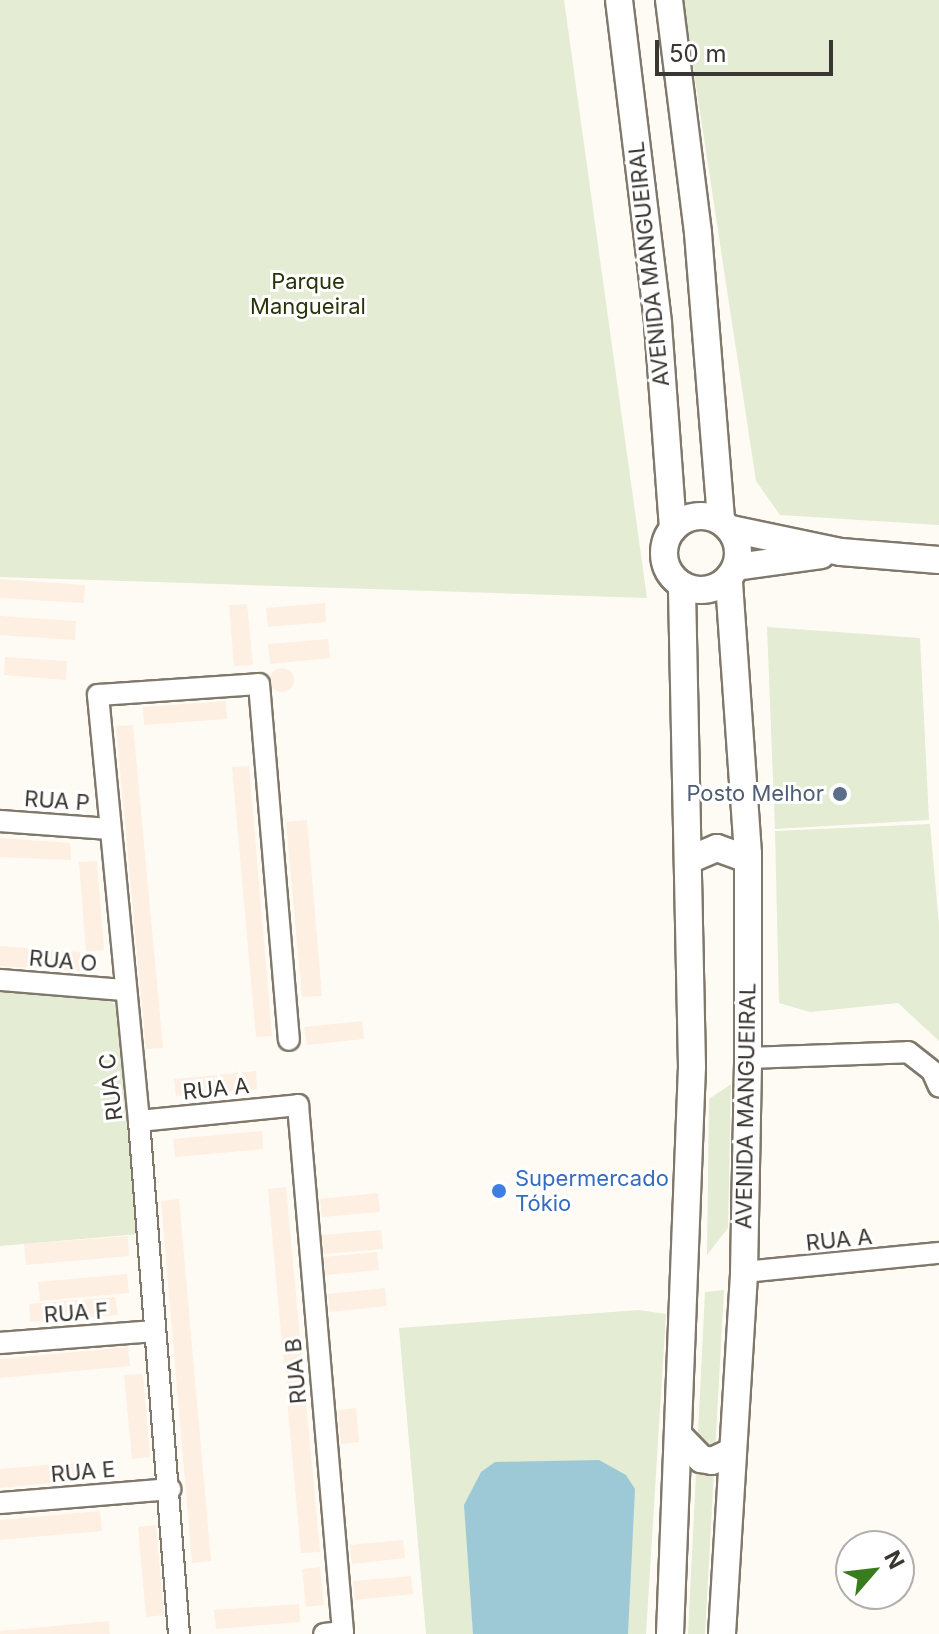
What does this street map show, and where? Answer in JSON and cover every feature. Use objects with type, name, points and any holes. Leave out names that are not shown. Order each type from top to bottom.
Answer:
[{"type":"street","name":"AVENIDA MANGUEIRAL","points":[[619,0],[658,324],[673,528]]},
{"type":"street","points":[[669,0],[698,233],[726,525],[739,554],[732,573]]},
{"type":"street","points":[[841,552],[732,573],[707,590],[682,585],[672,576],[664,552],[673,528],[696,516],[841,552],[939,560]]},
{"type":"street","name":"AVENIDA MANGUEIRAL","points":[[722,1634],[744,1272],[748,1058],[748,859],[732,573]]},
{"type":"street","points":[[670,1634],[682,1439],[691,1141],[691,859],[682,585]]},
{"type":"street","name":"RUA C","points":[[179,1634],[139,1121],[123,990],[98,695],[259,684],[289,1040]]},
{"type":"street","name":"RUA P","points":[[0,821],[110,829]]},
{"type":"street","points":[[691,859],[727,848],[748,859]]},
{"type":"street","name":"RUA O","points":[[0,980],[123,990]]},
{"type":"street","points":[[748,1058],[908,1052],[932,1071],[939,1087]]},
{"type":"street","name":"RUA A","points":[[139,1121],[298,1105]]},
{"type":"street","name":"RUA B","points":[[298,1105],[333,1633]]},
{"type":"street","name":"RUA A","points":[[744,1272],[939,1253]]},
{"type":"street","name":"RUA F","points":[[0,1343],[155,1331]]},
{"type":"street","points":[[682,1439],[701,1459],[712,1461],[731,1452]]},
{"type":"street","name":"RUA E","points":[[0,1503],[170,1489]]},
{"type":"shaded area","points":[[0,579],[85,585],[84,603],[0,598]]},
{"type":"shaded area","points":[[325,603],[326,622],[268,627],[266,608]]},
{"type":"shaded area","points":[[247,604],[253,665],[234,666],[229,605]]},
{"type":"shaded area","points":[[0,616],[76,621],[75,640],[0,635]]},
{"type":"shaded area","points":[[328,639],[330,658],[270,664],[268,644]]},
{"type":"shaded area","points":[[5,657],[67,661],[66,680],[4,675]]},
{"type":"shaded area","points":[[282,668],[291,671],[294,680],[291,689],[282,692],[273,689],[270,680],[273,671]]},
{"type":"shaded area","points":[[226,701],[227,719],[144,725],[143,707]]},
{"type":"shaded area","points":[[133,725],[163,1048],[146,1049],[116,726]]},
{"type":"shaded area","points":[[249,766],[272,1036],[256,1037],[232,767]]},
{"type":"shaded area","points":[[307,820],[322,996],[302,997],[286,822]]},
{"type":"shaded area","points":[[0,838],[70,843],[71,860],[0,857]]},
{"type":"shaded area","points":[[97,861],[104,950],[86,952],[79,862]]},
{"type":"shaded area","points":[[0,946],[80,952],[80,971],[0,966]]},
{"type":"shaded area","points":[[362,1021],[364,1039],[307,1045],[304,1027]]},
{"type":"shaded area","points":[[256,1071],[257,1089],[176,1096],[174,1079]]},
{"type":"shaded area","points":[[262,1131],[263,1149],[175,1157],[173,1139]]},
{"type":"shaded area","points":[[286,1187],[320,1552],[301,1553],[268,1189]]},
{"type":"shaded area","points":[[378,1193],[380,1212],[322,1217],[320,1199]]},
{"type":"shaded area","points":[[179,1199],[211,1561],[192,1563],[161,1201]]},
{"type":"shaded area","points":[[381,1230],[383,1249],[324,1254],[322,1235]]},
{"type":"shaded area","points":[[128,1236],[129,1256],[26,1265],[24,1244]]},
{"type":"shaded area","points":[[377,1252],[379,1270],[326,1275],[324,1257]]},
{"type":"shaded area","points":[[127,1274],[129,1293],[40,1301],[38,1282]]},
{"type":"shaded area","points":[[385,1288],[387,1306],[330,1312],[328,1294]]},
{"type":"shaded area","points":[[115,1297],[118,1315],[30,1322],[29,1304]]},
{"type":"shaded area","points":[[128,1347],[130,1366],[0,1378],[0,1359]]},
{"type":"shaded area","points":[[143,1374],[150,1457],[132,1459],[124,1375]]},
{"type":"shaded area","points":[[356,1408],[359,1442],[341,1444],[338,1410]]},
{"type":"shaded area","points":[[80,1462],[83,1480],[0,1488],[0,1469]]},
{"type":"shaded area","points":[[100,1511],[102,1531],[0,1540],[0,1520]]},
{"type":"shaded area","points":[[156,1525],[164,1615],[146,1617],[138,1527]]},
{"type":"shaded area","points":[[403,1540],[405,1558],[352,1564],[350,1545]]},
{"type":"shaded area","points":[[320,1567],[324,1605],[306,1607],[302,1569]]},
{"type":"shaded area","points":[[411,1576],[413,1594],[355,1600],[353,1581]]},
{"type":"shaded area","points":[[299,1604],[300,1622],[216,1629],[214,1610]]},
{"type":"shaded area","points":[[109,1621],[110,1634],[0,1634],[0,1631]]},
{"type":"green space","name":"Parque Mangueiral","points":[[0,0],[564,0],[647,598],[0,577]]},
{"type":"green space","points":[[683,0],[939,0],[939,525],[780,515],[756,481]]},
{"type":"green space","points":[[767,627],[920,638],[929,820],[775,829]]},
{"type":"green space","points":[[930,824],[939,925],[939,1041],[898,1003],[810,1012],[779,1003],[775,831]]},
{"type":"green space","points":[[0,989],[106,995],[118,1009],[139,1234],[0,1246]]},
{"type":"green space","points":[[731,1084],[728,1228],[707,1255],[709,1099]]},
{"type":"green space","points":[[724,1290],[705,1634],[688,1634],[705,1292]]},
{"type":"green space","points":[[639,1310],[666,1314],[646,1634],[426,1634],[399,1328]]},
{"type":"water","points":[[599,1460],[626,1475],[635,1489],[628,1634],[473,1634],[464,1505],[481,1472],[495,1462]]},
{"type":"place","name":"Posto Melhor","points":[[840,794]]},
{"type":"place","name":"Supermercado Tókio","points":[[499,1191]]}]
